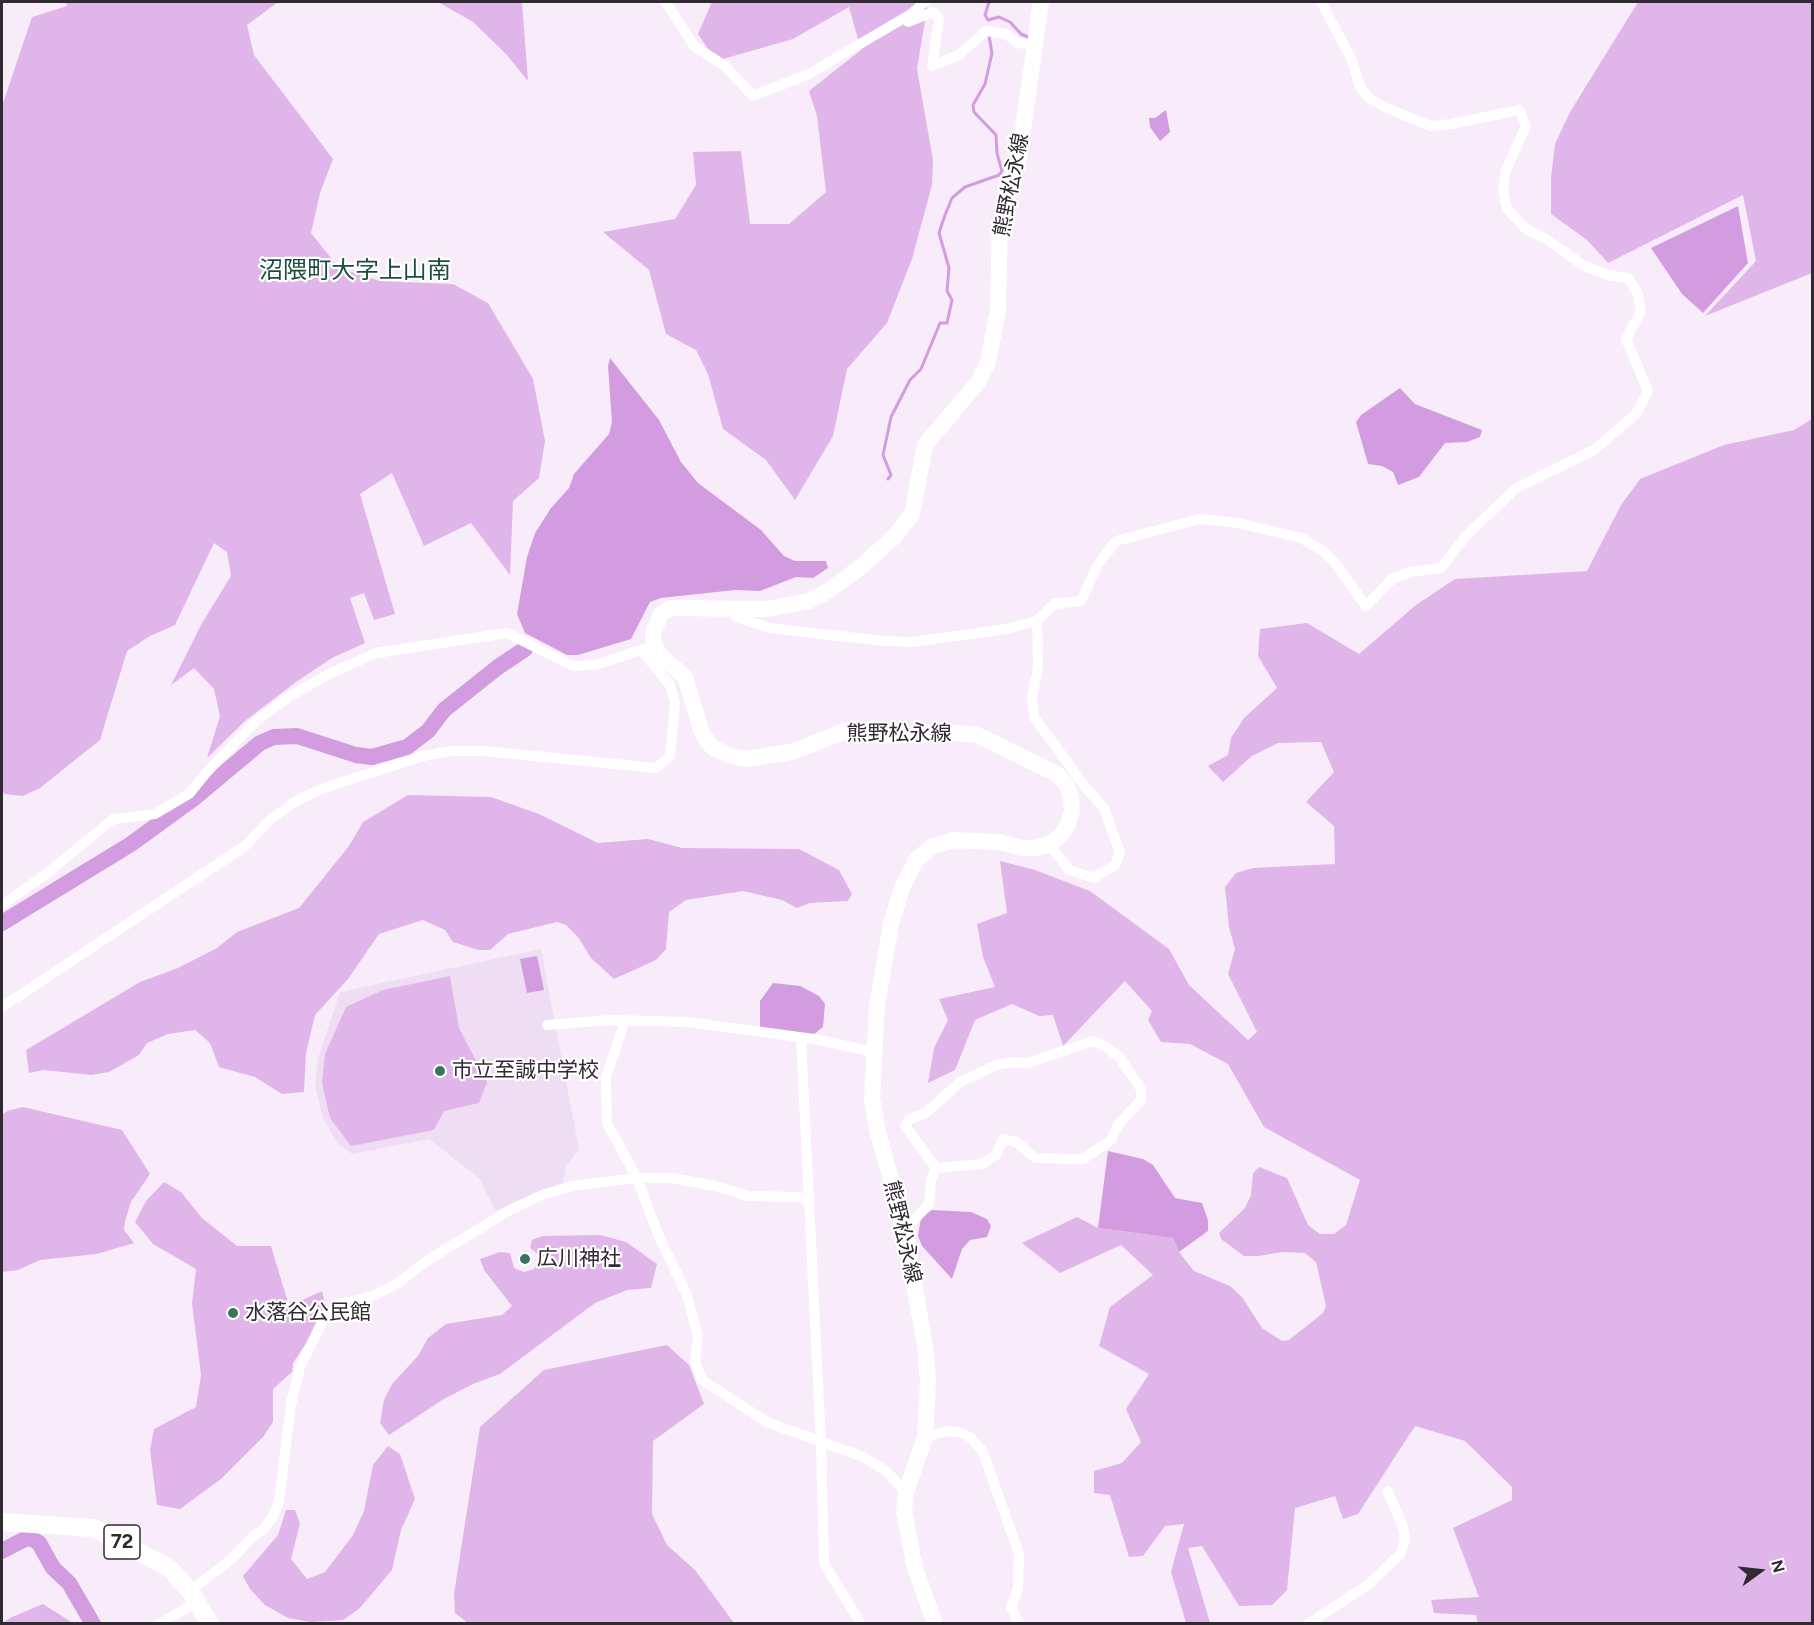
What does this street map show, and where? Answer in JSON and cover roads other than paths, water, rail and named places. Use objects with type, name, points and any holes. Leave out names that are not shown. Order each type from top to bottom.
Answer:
[{"type":"main road","name":"熊野松永線","points":[[1041,2],[1019,158],[1000,223],[998,310],[988,362],[978,382],[925,445],[912,514],[895,536],[862,566],[809,601],[767,609],[671,608],[661,614],[655,624],[648,647],[685,677],[693,709],[712,747],[731,756],[747,759],[795,751],[845,731],[887,736],[946,732],[977,735],[1057,774],[1078,793]]},
{"type":"main road","points":[[1049,844],[1060,836],[1068,824],[1078,793]]},
{"type":"main road","name":"熊野松永線","points":[[935,1623],[915,1568],[904,1512],[906,1492],[925,1437],[928,1382],[925,1346],[904,1226],[878,1133],[872,1099],[877,1006],[891,924],[902,888],[917,859],[933,846],[954,840],[1000,843],[1022,848],[1036,848],[1049,844]]},
{"type":"main road","name":"72","points":[[2,1522],[94,1528],[169,1568],[194,1597],[210,1623]]},
{"type":"street","points":[[666,2],[694,46],[725,66],[753,96],[809,74],[899,21],[925,2]]},
{"type":"street","points":[[728,607],[736,617],[778,629],[883,641],[913,642],[1006,629],[1037,621],[1054,604],[1081,601],[1097,566],[1116,541],[1200,519],[1238,523],[1301,538],[1323,551],[1334,562],[1366,606],[1392,579],[1410,572],[1441,568],[1466,536],[1516,488],[1594,450],[1623,427],[1645,401],[1648,391],[1644,378],[1635,365],[1626,339],[1641,311],[1638,294],[1628,278],[1606,275],[1582,265],[1546,239],[1526,230],[1507,209],[1503,190],[1506,170],[1526,126],[1519,110],[1452,124],[1430,126],[1387,108],[1369,98],[1360,87],[1352,60],[1321,2]]},
{"type":"street","points":[[899,21],[910,22],[933,12],[939,19],[932,66],[959,55],[986,31],[1006,34],[1018,43],[1034,45]]},
{"type":"street","points":[[1037,621],[1038,667],[1032,698],[1034,717],[1078,793],[1104,808],[1120,853],[1115,865],[1094,878],[1069,870],[1049,844]]},
{"type":"street","points":[[2,905],[45,874],[113,819],[154,814],[189,794],[255,722],[290,696],[329,674],[376,653],[507,633],[573,666],[595,665],[648,647],[670,685],[675,702],[670,756],[664,764],[656,768],[494,752],[452,751],[423,756],[321,789],[296,801],[272,819],[245,846],[2,1007]]},
{"type":"street","points":[[547,1025],[580,1021],[688,1022],[801,1038],[874,1052]]},
{"type":"street","points":[[625,1021],[610,1060],[604,1094],[607,1123],[637,1178],[658,1234],[687,1295],[698,1337],[695,1361],[702,1380],[766,1422],[821,1444],[863,1457],[885,1470],[906,1492]]},
{"type":"street","points":[[801,1038],[807,1201],[821,1444],[824,1563],[861,1623]]},
{"type":"street","points":[[1092,1041],[1105,1046],[1120,1058],[1141,1089],[1141,1100],[1118,1125],[1112,1140],[1083,1158],[1036,1158],[1016,1142],[1003,1139],[996,1155],[982,1164],[936,1168],[905,1126],[909,1120],[927,1112],[960,1082],[997,1065],[1014,1062],[1028,1063],[1092,1041]]},
{"type":"street","points":[[904,1226],[913,1221],[929,1204],[931,1180],[936,1168]]},
{"type":"street","points":[[159,1623],[194,1597],[254,1536],[264,1529],[273,1516],[279,1502],[291,1404],[300,1367],[308,1344],[322,1322],[340,1304],[373,1296],[398,1283],[428,1260],[527,1201],[572,1186],[637,1178],[672,1179],[715,1186],[748,1196],[798,1197],[807,1201]]},
{"type":"street","points":[[925,1437],[948,1431],[959,1432],[970,1437],[983,1452],[1019,1554],[1018,1589],[1011,1607],[1019,1623]]},
{"type":"street","points":[[1308,1623],[1369,1584],[1401,1553],[1405,1540],[1403,1527],[1388,1492]]},
{"type":"waterway","points":[[989,2],[985,15],[988,20],[999,17],[1010,22],[1021,34],[1028,37]]},
{"type":"waterway","points":[[888,479],[891,475],[883,455],[891,417],[910,380],[921,369],[940,323],[947,323],[952,300],[947,291],[949,268],[939,233],[945,215],[952,198],[965,187],[999,175],[1002,171],[997,153],[996,135],[974,112],[973,105],[985,84],[992,53],[989,36]]},
{"type":"waterway","points":[[2,923],[131,844],[193,799],[260,743],[274,737],[297,736],[356,755],[372,757],[407,747],[428,731],[444,710],[498,667],[525,649]]},
{"type":"waterway","points":[[2,1551],[25,1539],[31,1538],[39,1543],[53,1568],[69,1583],[93,1624]]},
{"type":"place","name":"市立至誠中学校","points":[[440,1071]]},
{"type":"place","name":"広川神社","points":[[525,1259]]},
{"type":"place","name":"水落谷公民館","points":[[233,1313]]},
{"type":"district","name":"沼隈町大字上山南","points":[[355,271]]}]
